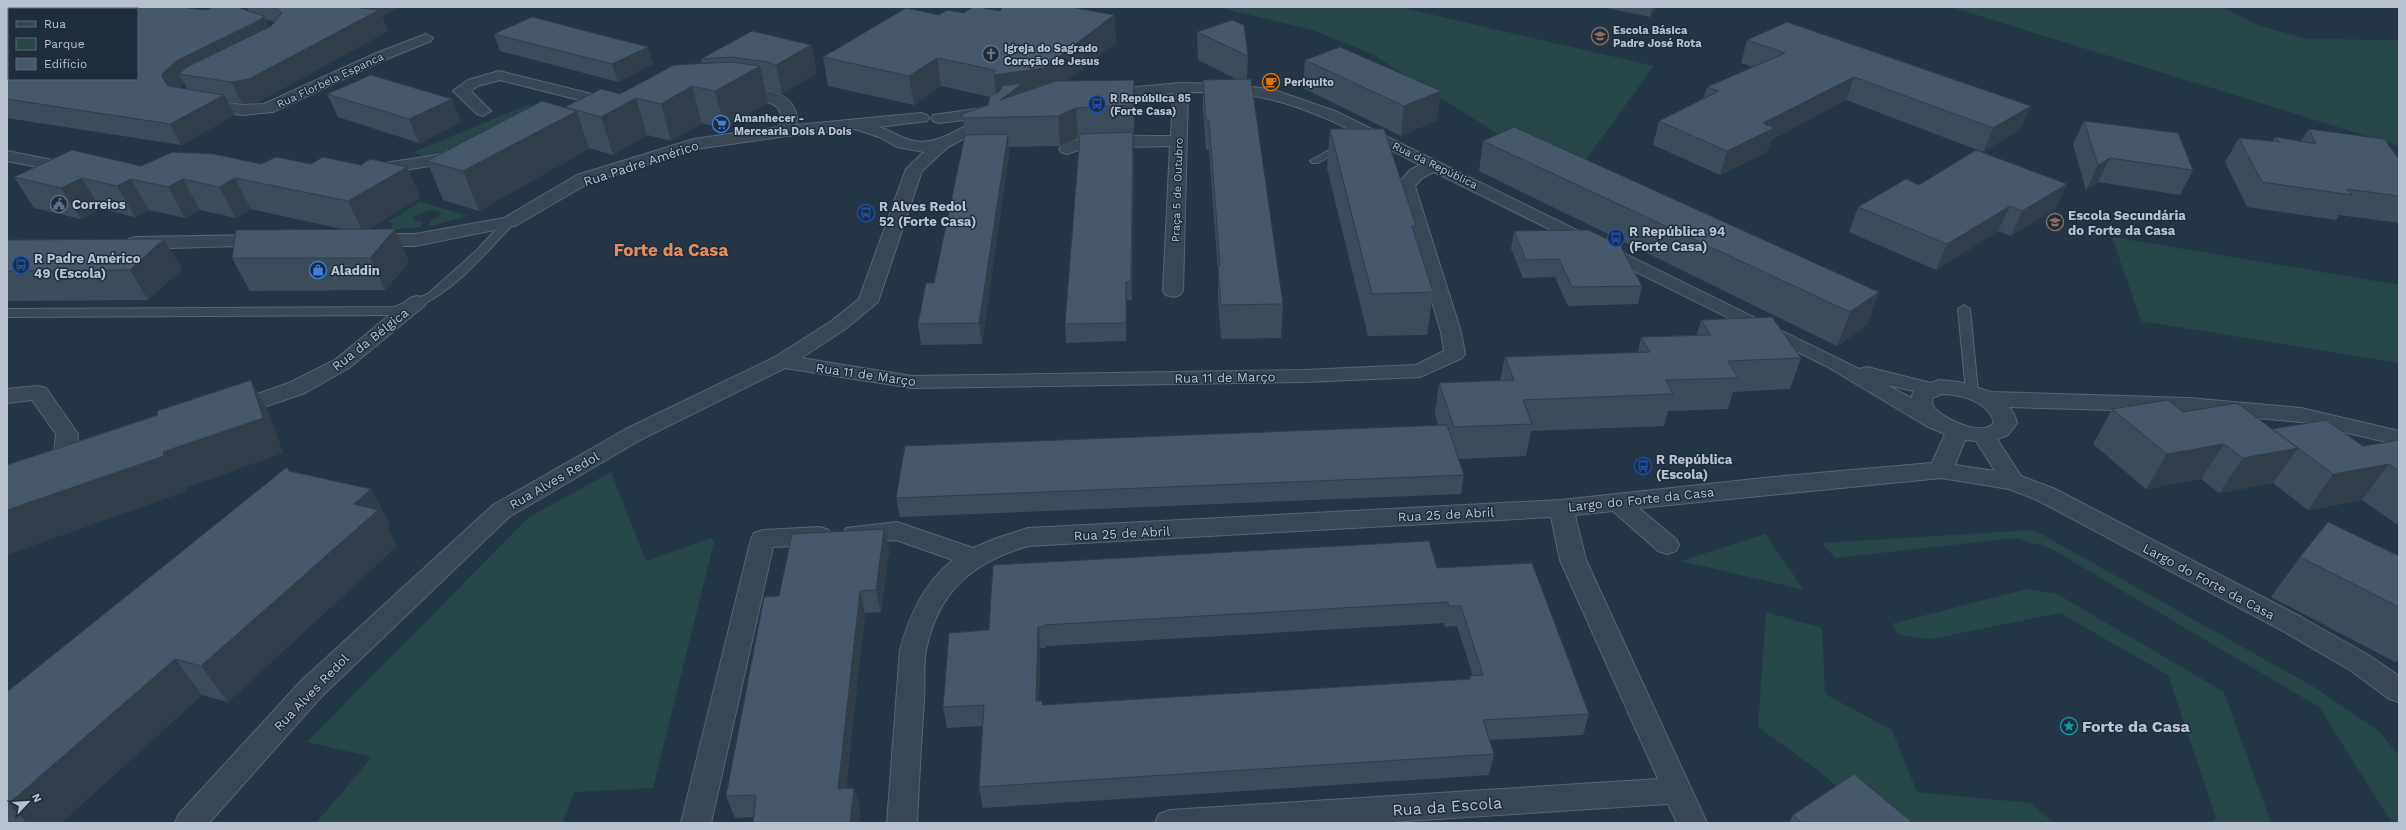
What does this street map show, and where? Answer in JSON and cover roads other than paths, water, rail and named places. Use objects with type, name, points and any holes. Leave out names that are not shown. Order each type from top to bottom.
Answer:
[{"type":"street","name":"Rua Florbela Espanca","points":[[184,102],[242,110],[267,110],[379,57],[426,38]]},
{"type":"street","points":[[483,111],[461,91],[473,83],[499,75],[607,99],[580,110]]},
{"type":"street","name":"Rua da República","points":[[1087,97],[1158,88],[1237,89],[1275,96],[1329,114],[1833,362]]},
{"type":"street","name":"Praça 5 de Outubro","points":[[1172,291],[1181,88]]},
{"type":"street","points":[[723,93],[739,92],[774,97],[784,105],[790,120],[786,131]]},
{"type":"street","points":[[900,142],[927,146],[947,141],[1008,110],[939,118],[921,118],[896,127],[894,134],[900,142],[914,169]]},
{"type":"street","name":"Rua Padre Américo","points":[[356,240],[415,240],[509,222],[584,179],[694,144],[786,131],[854,126],[921,118]]},
{"type":"street","points":[[939,118],[953,123],[958,129],[947,141]]},
{"type":"street","name":"Rua Padre Américo","points":[[854,126],[884,134],[900,142]]},
{"type":"street","points":[[1067,149],[1082,143],[1179,140]]},
{"type":"street","name":"Rua Alves Redol","points":[[190,823],[311,688],[501,512],[634,434],[782,361],[837,326],[868,302],[914,169],[947,141]]},
{"type":"street","points":[[358,172],[473,152]]},
{"type":"street","points":[[7,156],[89,172]]},
{"type":"street","name":"Rua 11 de Março","points":[[782,361],[912,382],[1304,376],[1420,371],[1455,354],[1451,332],[1406,185],[1416,174],[1435,165]]},
{"type":"street","points":[[117,243],[280,241]]},
{"type":"street","name":"Rua da Bélgica","points":[[214,416],[297,388],[342,364],[417,302]]},
{"type":"street","points":[[1833,362],[1930,389],[1949,387],[1980,396],[2065,403],[2188,405],[2301,415],[2399,438]]},
{"type":"street","points":[[1833,362],[1934,421],[1958,432],[1984,436],[1995,434],[2002,429],[2005,422],[2003,414],[1980,396]]},
{"type":"street","points":[[1930,389],[1923,394],[1920,399],[1921,406],[1934,421]]},
{"type":"street","points":[[7,396],[38,393],[67,434],[64,468]]},
{"type":"street","points":[[2005,422],[2065,403]]},
{"type":"street","points":[[1941,470],[1958,432]]},
{"type":"street","points":[[1984,436],[2013,482]]},
{"type":"street","points":[[43,475],[87,460]]},
{"type":"street","name":"Largo do Forte da Casa","points":[[1692,823],[1676,792],[1573,560],[1561,508],[1773,485],[1941,470],[2013,482],[2047,495],[2292,624],[2360,663],[2399,691]]},
{"type":"street","points":[[1618,502],[1667,545]]},
{"type":"street","name":"Rua 25 de Abril","points":[[902,823],[913,651],[932,597],[953,574],[973,558],[999,545],[1028,537],[1149,532],[1352,518],[1561,508]]},
{"type":"street","points":[[696,823],[763,539],[897,531],[973,558]]},
{"type":"street","name":"Rua da Escola","points":[[1170,823],[1676,792]]},
{"type":"lane","points":[[1315,161],[1367,132]]},
{"type":"lane","points":[[7,313],[396,311],[432,296],[481,252],[509,222]]},
{"type":"lane","points":[[1964,309],[1980,396]]},
{"type":"place","name":"Escola Básica Padre José Rota","points":[[1600,36]]},
{"type":"place","name":"Igreja do Sagrado Coração de Jesus","points":[[991,54]]},
{"type":"place","name":"Periquito","points":[[1271,82]]},
{"type":"place","name":"R República 85 (Forte Casa)","points":[[1097,104]]},
{"type":"place","name":"Amanhecer - Mercearia Dois A Dois","points":[[721,124]]},
{"type":"place","name":"Correios","points":[[59,204]]},
{"type":"place","name":"R Alves Redol 52 (Forte Casa)","points":[[866,213]]},
{"type":"place","name":"Escola Secundária do Forte da Casa","points":[[2055,222]]},
{"type":"place","name":"R República 94 (Forte Casa)","points":[[1616,238]]},
{"type":"place","name":"R Padre Américo 49 (Escola)","points":[[21,265]]},
{"type":"place","name":"Aladdin","points":[[318,270]]},
{"type":"place","name":"R República (Escola)","points":[[1643,466]]},
{"type":"place","name":"Forte da Casa","points":[[2069,726]]},
{"type":"district","name":"Forte da Casa","points":[[671,250]]}]
